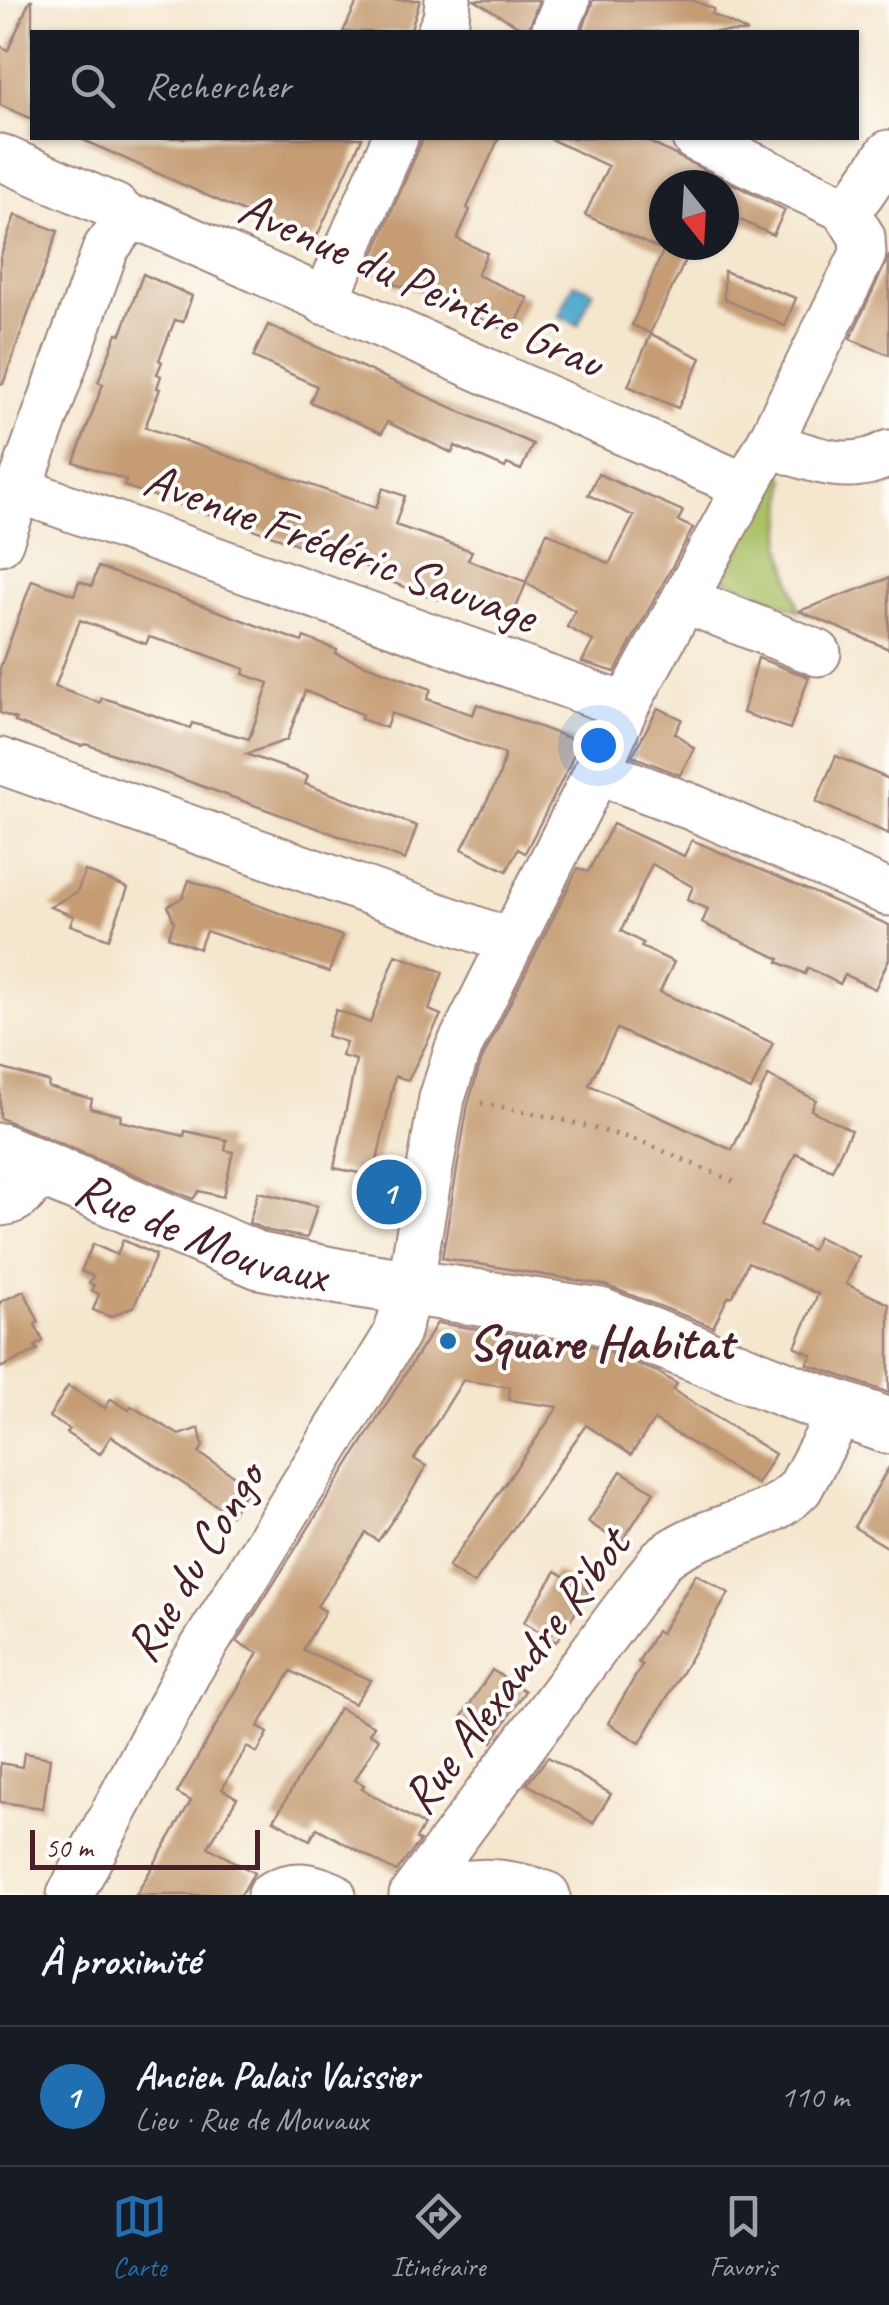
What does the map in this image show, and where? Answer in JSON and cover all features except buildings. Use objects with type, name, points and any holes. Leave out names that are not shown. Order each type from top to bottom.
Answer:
[{"type":"main road","name":"Rue de Mouvaux","points":[[13,1174],[260,1261],[600,1316],[865,1419]]},
{"type":"street","points":[[555,30],[566,0]]},
{"type":"street","points":[[325,302],[395,140]]},
{"type":"street","points":[[698,140],[866,236]]},
{"type":"street","name":"Rue du Congo","points":[[70,1895],[188,1672],[386,1355],[405,1311],[442,1098],[457,1051],[509,941],[598,771],[626,706],[769,444],[863,254],[866,236],[860,195],[889,153]]},
{"type":"street","name":"Avenue du Peintre Grau","points":[[0,157],[115,207],[128,219],[150,222],[745,486]]},
{"type":"street","points":[[0,542],[106,248],[128,219]]},
{"type":"street","points":[[769,444],[830,465],[874,462],[889,453]]},
{"type":"street","name":"Avenue Frédéric Sauvage","points":[[18,490],[626,706]]},
{"type":"street","points":[[685,600],[818,652]]},
{"type":"street","points":[[0,761],[509,941]]},
{"type":"street","points":[[598,771],[889,892]]},
{"type":"street","name":"Rue Alexandre Ribot","points":[[412,1895],[661,1560],[690,1540],[772,1508],[792,1496],[865,1419]]},
{"type":"street","points":[[421,1895],[448,1884],[496,1881],[522,1884],[547,1895]]},
{"type":"street","points":[[270,1895],[294,1884],[333,1895]]},
{"type":"path","points":[[442,1098],[556,1118],[640,1140],[734,1182]]},
{"type":"green space","points":[[779,474],[786,479],[782,546],[799,611],[723,578]]},
{"type":"water","points":[[574,283],[593,291],[578,325],[559,316]]},
{"type":"place","name":"Ancien Palais Vaissier","points":[[389,1192]]},
{"type":"place","name":"Square Habitat","points":[[448,1341]]}]
